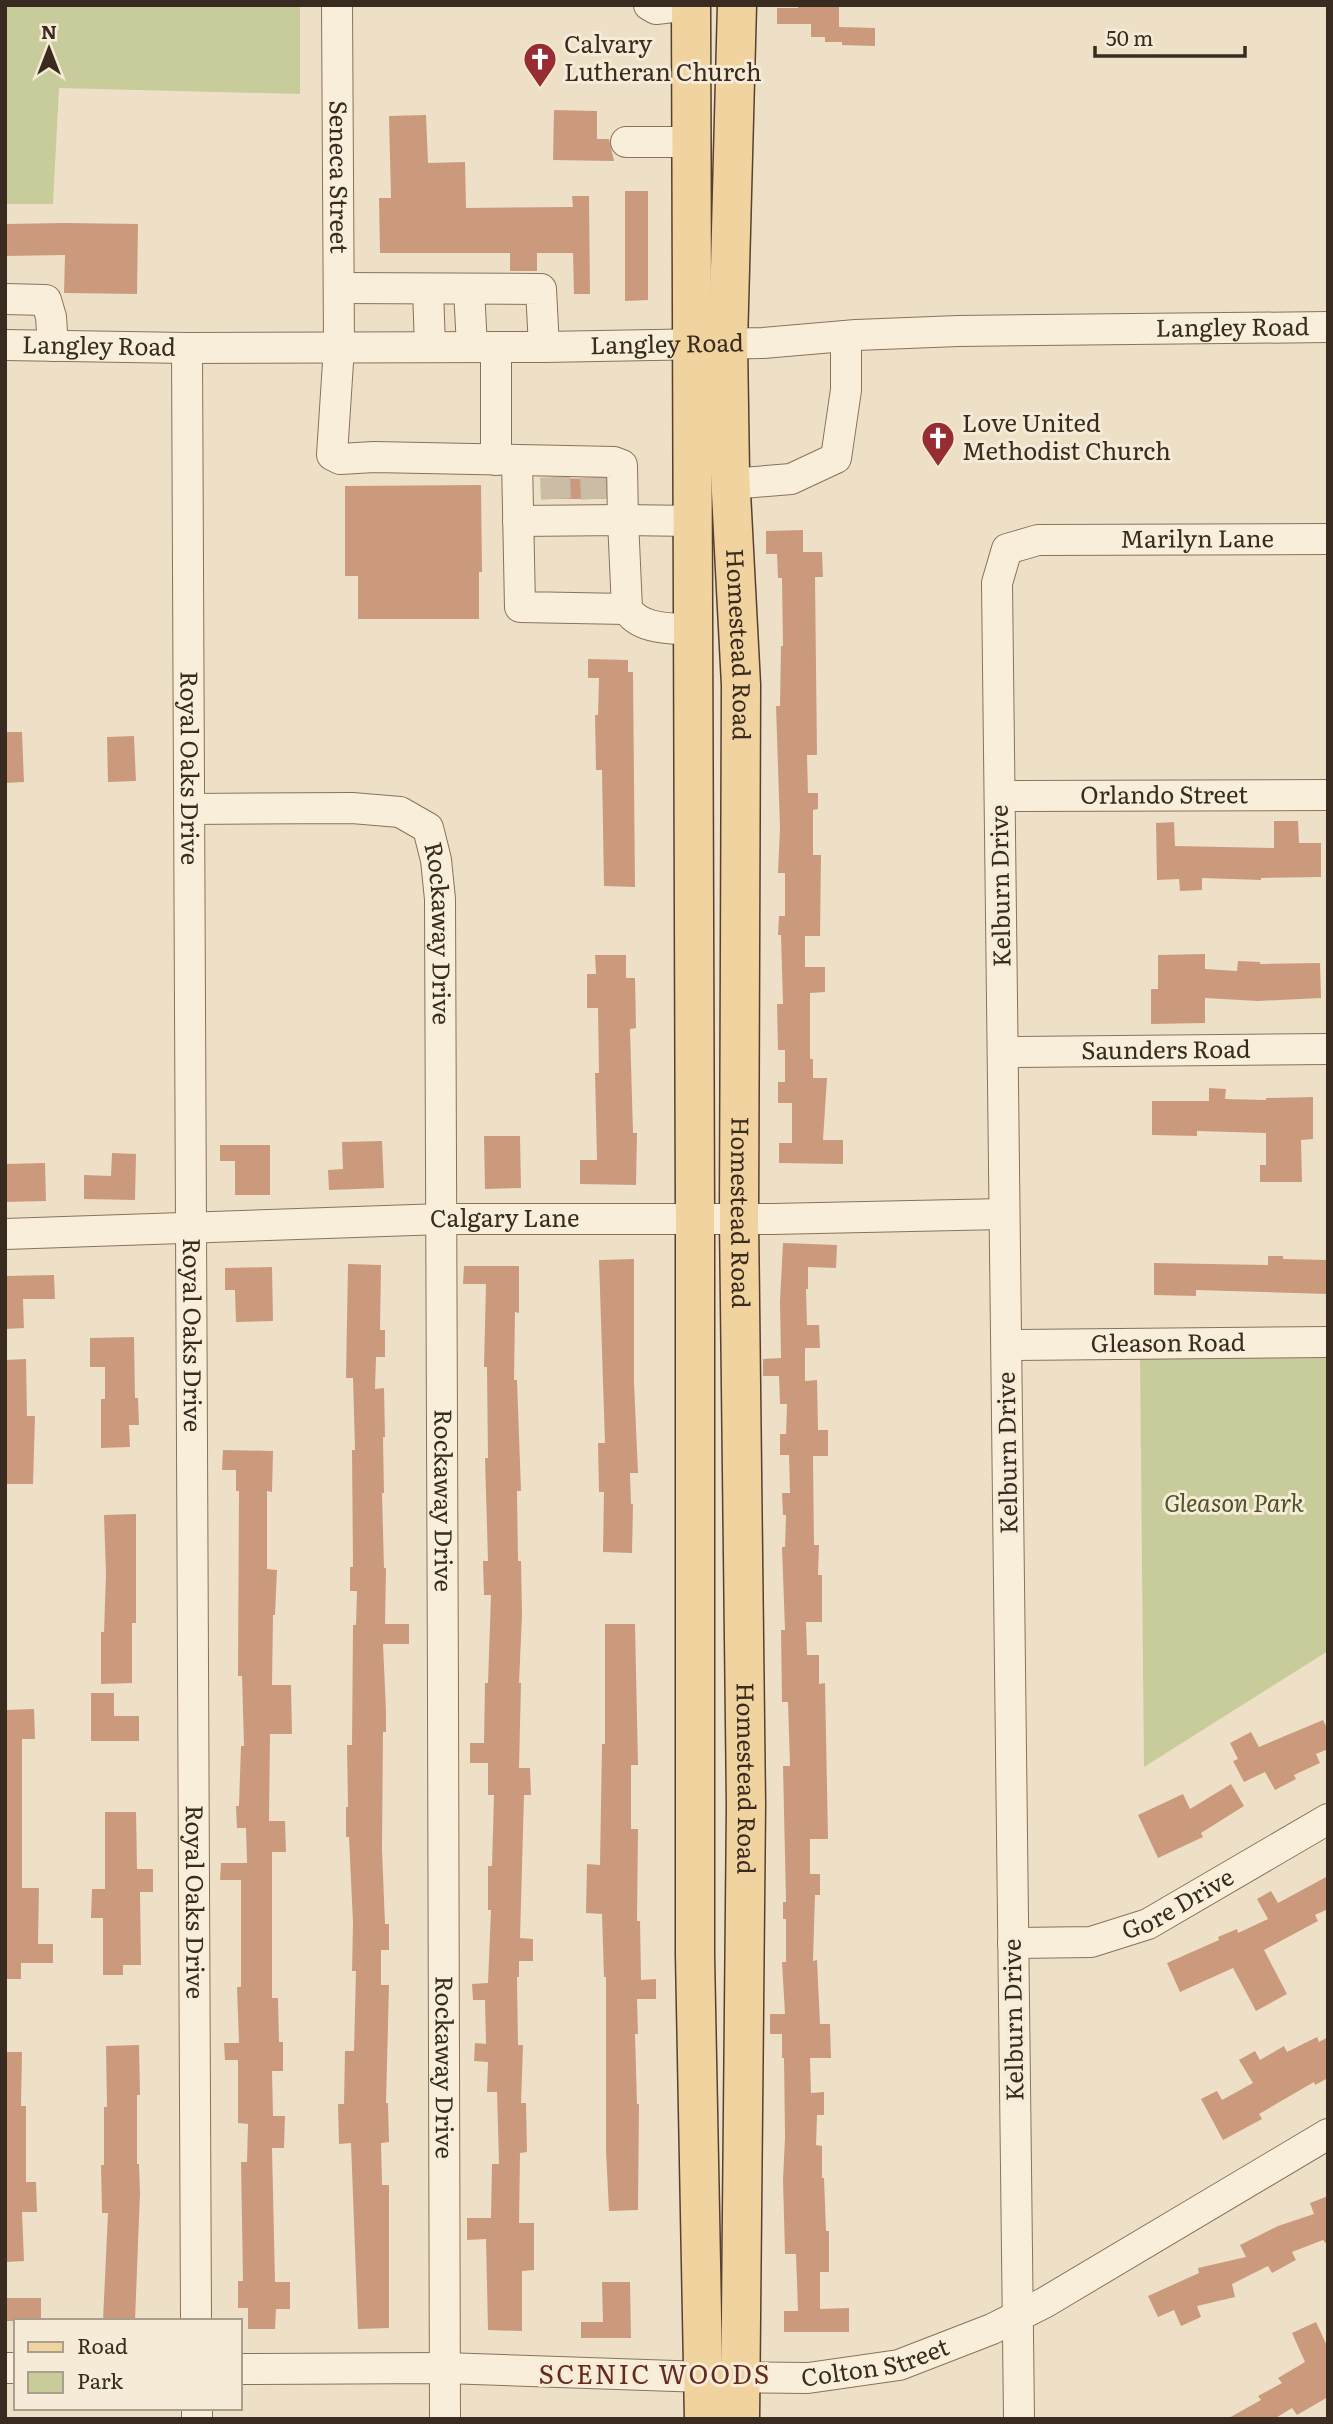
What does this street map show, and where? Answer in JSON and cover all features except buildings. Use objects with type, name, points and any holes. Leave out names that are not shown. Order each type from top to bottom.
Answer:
[{"type":"main road","name":"Homestead Road","points":[[690,5],[691,142],[710,344],[730,484],[741,684],[739,1219],[746,1805],[743,2062],[722,2376],[704,2419]]},
{"type":"main road","name":"Homestead Road","points":[[737,5],[693,521],[693,683],[697,2062],[722,2376],[740,2419]]},
{"type":"main road","points":[[693,683],[741,684]]},
{"type":"main road","points":[[694,889],[741,887]]},
{"type":"main road","points":[[695,1547],[744,1546]]},
{"type":"main road","points":[[695,1806],[746,1805]]},
{"type":"main road","points":[[697,2062],[743,2062]]},
{"type":"street","name":"Seneca Street","points":[[337,5],[339,347],[332,455],[340,459],[373,457],[506,460]]},
{"type":"street","points":[[649,5],[656,9],[690,5]]},
{"type":"street","points":[[626,142],[691,142]]},
{"type":"street","points":[[339,288],[541,289],[544,347]]},
{"type":"street","points":[[428,289],[430,347]]},
{"type":"street","points":[[469,289],[484,347],[518,521],[520,607],[626,610]]},
{"type":"street","points":[[5,299],[46,300],[51,317],[53,346]]},
{"type":"street","name":"Langley Road","points":[[5,345],[187,348],[544,347],[763,343],[958,331],[1328,327]]},
{"type":"street","points":[[730,484],[791,479],[836,458],[846,390],[846,336]]},
{"type":"street","name":"Royal Oaks Drive","points":[[187,348],[196,2319]]},
{"type":"street","points":[[506,460],[556,489],[601,496],[693,521]]},
{"type":"street","points":[[518,521],[556,489],[601,496]]},
{"type":"street","points":[[601,496],[626,610],[631,616],[652,626],[693,630]]},
{"type":"street","name":"Marilyn Lane","points":[[1066,540],[1328,538]]},
{"type":"street","name":"Kelburn Drive","points":[[1019,2419],[997,583],[1007,549],[1038,540],[1066,540]]},
{"type":"street","name":"Orlando Street","points":[[1000,796],[1328,795]]},
{"type":"street","name":"Rockaway Drive","points":[[189,809],[352,808],[400,812],[428,828],[436,860],[440,899],[443,1219],[442,1953],[445,2419]]},
{"type":"street","name":"Saunders Road","points":[[1003,1052],[1328,1049]]},
{"type":"street","name":"Calgary Lane","points":[[5,1234],[443,1219],[739,1219],[1004,1214]]},
{"type":"street","name":"Gleason Road","points":[[1007,1345],[1328,1342]]},
{"type":"street","name":"Gore Drive","points":[[1013,1943],[1091,1942],[1148,1924],[1328,1819]]},
{"type":"street","name":"Colton Street","points":[[242,2369],[444,2368],[808,2378],[899,2365],[992,2329],[1018,2316],[1328,2134]]},
{"type":"green space","points":[[5,5],[300,5],[300,94],[59,88],[53,204],[5,204]]},
{"type":"green space","name":"Gleason Park","points":[[1328,1356],[1328,1651],[1144,1767],[1140,1358]]},
{"type":"tunnel","points":[[555,477],[556,499]]},
{"type":"tunnel","points":[[595,477],[596,499]]},
{"type":"place","name":"Calvary Lutheran Church","points":[[540,89]]},
{"type":"place","name":"Love United Methodist Church","points":[[938,468]]},
{"type":"district","name":"SCENIC WOODS","points":[[655,2375]]}]
